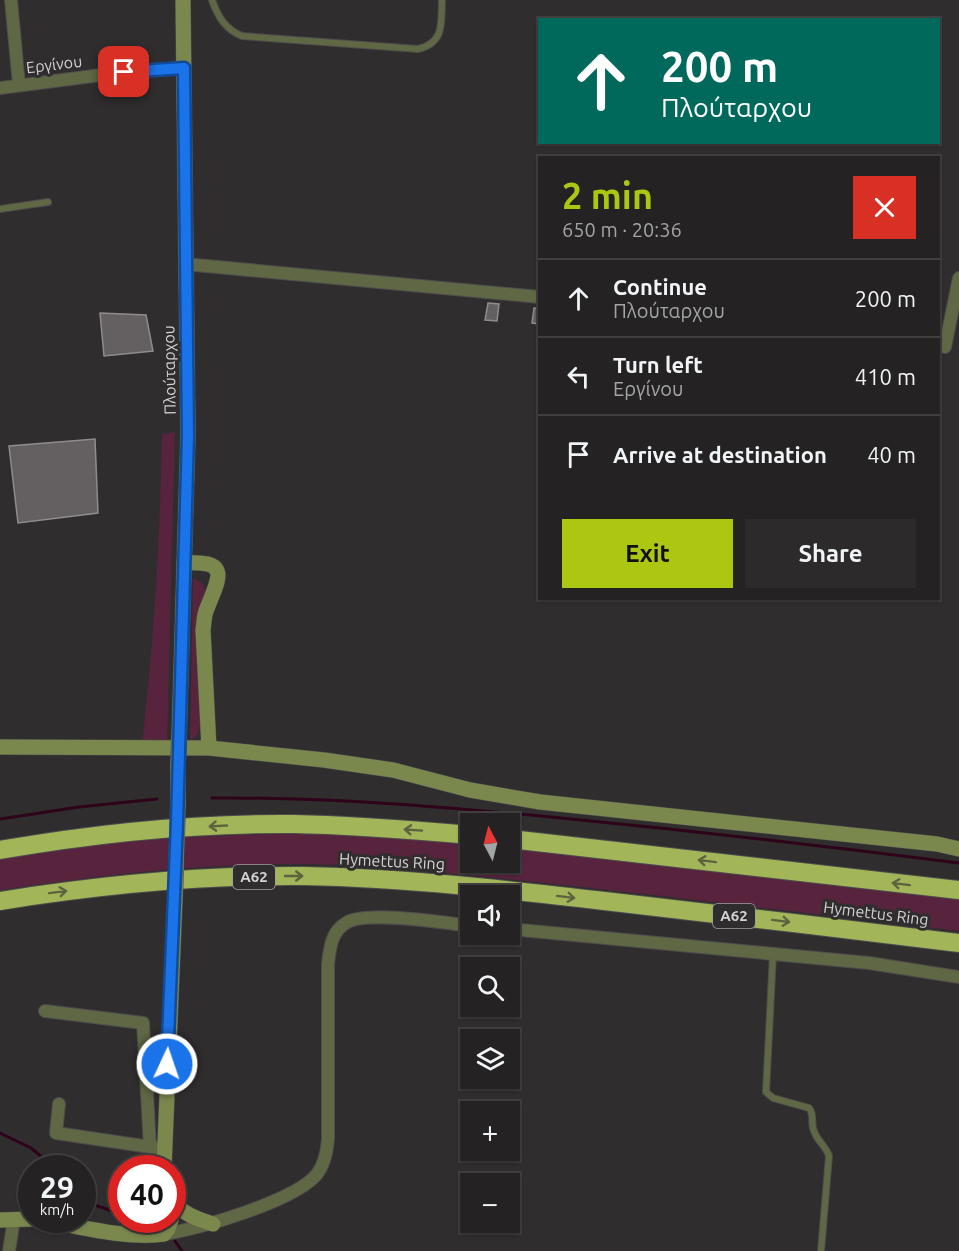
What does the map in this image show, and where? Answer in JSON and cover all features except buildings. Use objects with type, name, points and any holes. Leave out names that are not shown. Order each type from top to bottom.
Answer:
[{"type":"highway","name":"Hymettus Ring","points":[[0,850],[145,830],[238,825],[347,826],[460,834]]},
{"type":"highway","name":"Hymettus Ring","points":[[520,839],[959,890]]},
{"type":"highway","name":"Hymettus Ring","points":[[0,901],[95,887],[198,879],[281,876],[353,877],[457,884],[959,943]]},
{"type":"street","points":[[10,0],[20,85]]},
{"type":"street","name":"Πλούταρχου","points":[[159,1155],[157,1148],[175,900],[188,435],[183,0]]},
{"type":"street","name":"Εργίνου","points":[[0,88],[124,72],[184,68]]},
{"type":"street","points":[[185,264],[538,297]]},
{"type":"street","points":[[959,278],[942,347],[959,349]]},
{"type":"street","points":[[184,563],[203,562],[215,568],[218,574],[216,589],[205,612],[203,630],[209,748]]},
{"type":"street","points":[[0,747],[209,748],[324,760],[393,770],[470,790],[540,802],[937,844],[959,849]]},
{"type":"street","points":[[186,1231],[241,1214],[305,1184],[317,1175],[323,1165],[328,1139],[328,964],[330,946],[334,934],[340,927],[348,921],[368,917],[460,925]]},
{"type":"street","points":[[520,930],[869,963],[959,977]]},
{"type":"street","points":[[45,1011],[143,1023],[157,1148],[56,1133],[59,1104]]},
{"type":"street","points":[[186,1213],[213,1224]]},
{"type":"street","points":[[7,1220],[9,1251]]},
{"type":"street","points":[[96,1229],[133,1233]]},
{"type":"lane","points":[[212,0],[218,15],[226,26],[242,36],[418,49],[433,43],[439,35],[442,0]]},
{"type":"lane","points":[[0,209],[48,202]]},
{"type":"lane","points":[[773,954],[766,1092],[773,1098],[809,1108],[813,1114],[813,1130],[826,1148],[828,1156],[821,1251]]},
{"type":"shaded area","points":[[175,432],[167,743],[142,744],[156,589],[162,434]]},
{"type":"shaded area","points":[[193,579],[202,584],[206,594],[201,721],[198,732],[190,741]]},
{"type":"shaded area","points":[[289,833],[363,835],[460,842],[460,873],[520,873],[520,848],[959,899],[959,931],[555,884],[356,866],[289,864],[180,869],[0,890],[0,857],[140,839]]},
{"type":"waterway","points":[[212,798],[343,801],[474,810],[711,833],[959,863]]},
{"type":"waterway","points":[[0,819],[79,807],[157,799]]},
{"type":"waterway","points":[[0,1133],[31,1148],[39,1155]]},
{"type":"waterway","points":[[96,1205],[108,1210]]},
{"type":"waterway","points":[[175,1241],[182,1251]]},
{"type":"route","points":[[124,72],[184,68],[188,435],[175,900],[167,1064]]}]
